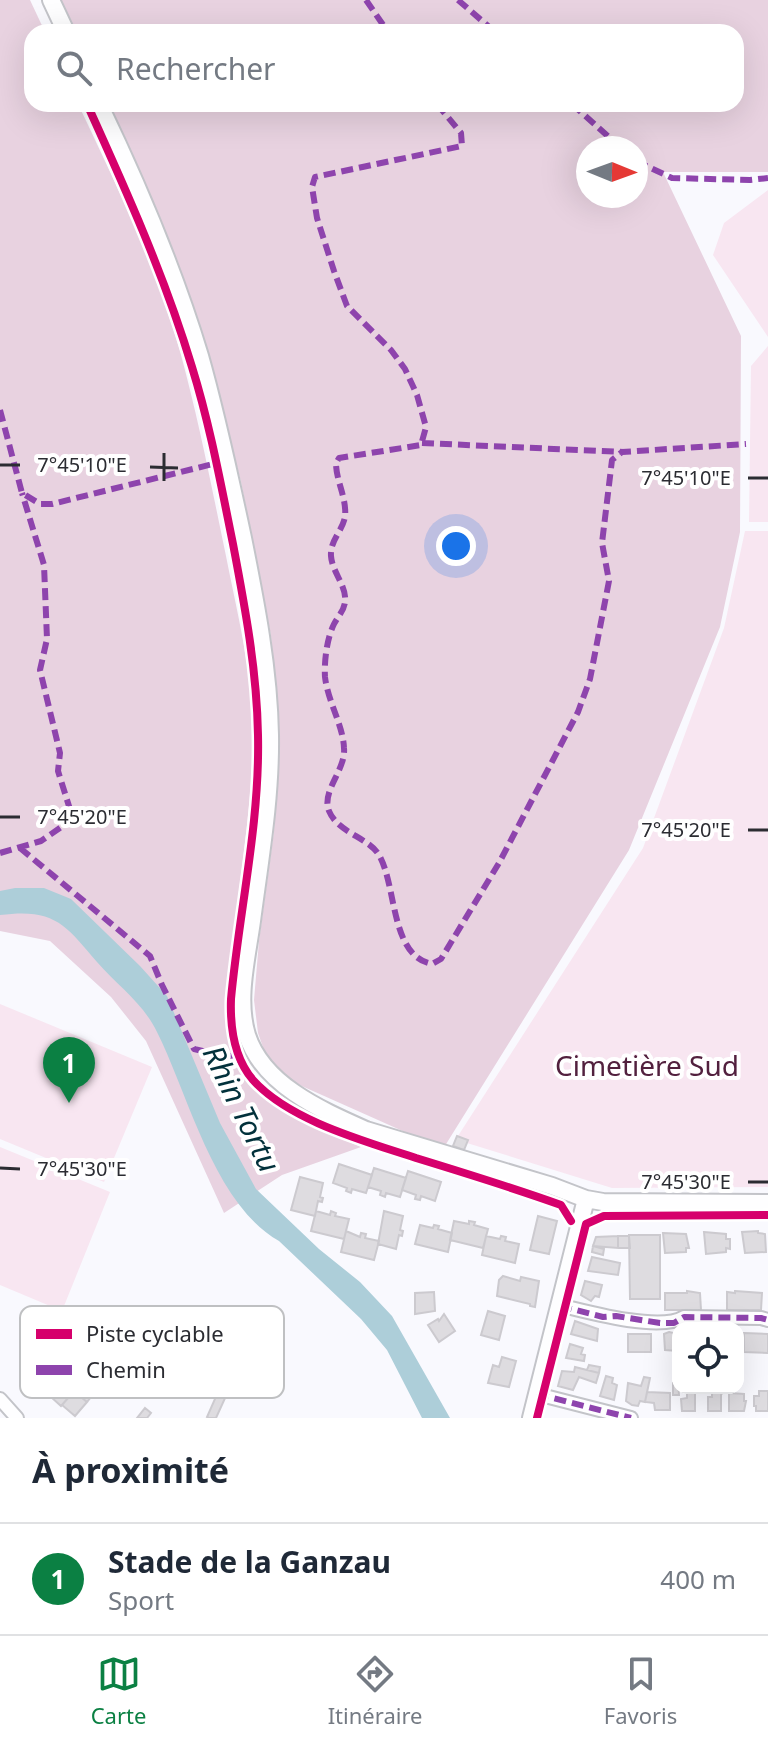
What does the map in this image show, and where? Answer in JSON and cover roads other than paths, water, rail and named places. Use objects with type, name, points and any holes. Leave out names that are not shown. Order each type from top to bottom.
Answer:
[{"type":"street","points":[[51,0],[62,24]]},
{"type":"street","points":[[103,112],[158,240],[200,355],[229,472],[258,624],[270,737],[266,814],[243,989],[246,1030],[255,1054],[273,1076],[312,1103],[366,1130],[586,1199],[603,1202],[768,1203]]},
{"type":"street","points":[[531,1418],[586,1199]]},
{"type":"street","points":[[559,1305],[603,1317],[660,1323],[674,1323],[684,1317],[768,1320]]},
{"type":"street","points":[[537,1394],[631,1418]]},
{"type":"street","points":[[0,1399],[17,1418]]},
{"type":"water","points":[[44,888],[71,899],[167,996],[220,1123],[256,1189],[319,1249],[360,1282],[392,1316],[450,1418],[422,1418],[387,1350],[361,1319],[279,1241],[256,1224],[237,1202],[206,1147],[157,1032],[137,1003],[57,922],[33,914],[0,915],[0,891]]},
{"type":"place","name":"Stade de la Ganzau","points":[[69,1103]]},
{"type":"park label","name":"Cimetière Sud","points":[[647,1066]]},
{"type":"water label","name":"Rhin Tortu","points":[[241,1109]]}]
